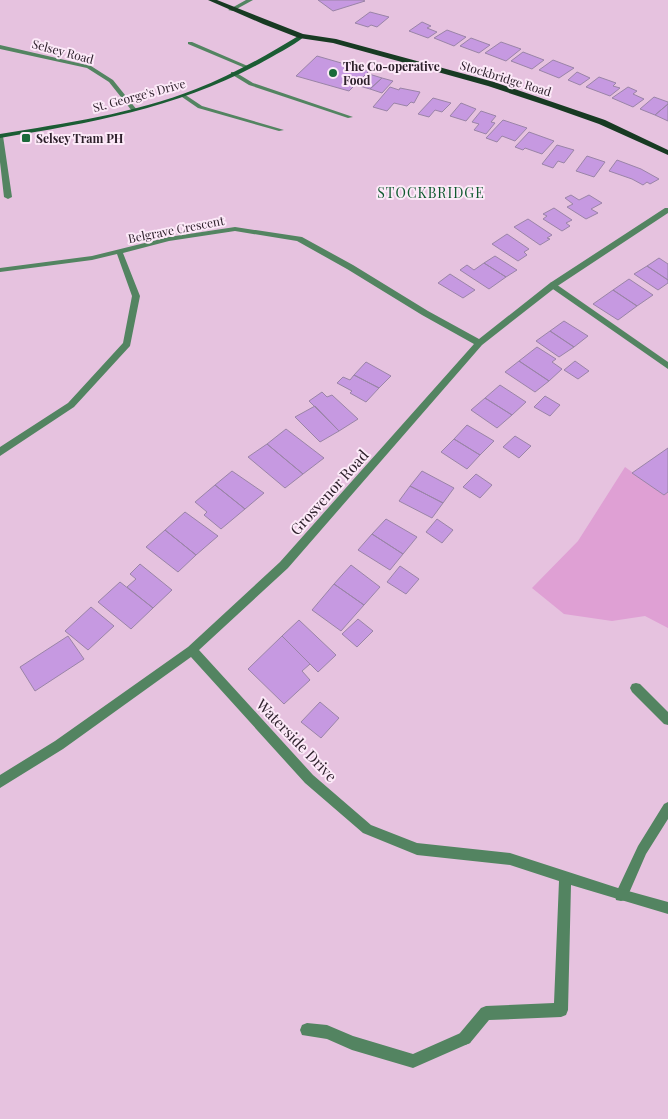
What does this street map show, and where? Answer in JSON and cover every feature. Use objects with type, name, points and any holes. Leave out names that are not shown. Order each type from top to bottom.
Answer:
[{"type":"main road","name":"Stockbridge Road","points":[[211,0],[230,10],[302,36],[333,41],[491,84],[602,122],[668,153]]},
{"type":"main road","name":"St. George's Drive","points":[[0,136],[134,110],[184,96],[272,55],[302,36]]},
{"type":"street","points":[[230,10],[250,0]]},
{"type":"street","points":[[190,43],[247,67]]},
{"type":"street","name":"Selsey Road","points":[[0,47],[89,67],[112,81],[134,110]]},
{"type":"street","points":[[233,73],[251,84],[350,117]]},
{"type":"street","points":[[184,96],[200,107],[281,130]]},
{"type":"street","points":[[0,136],[8,197],[0,198]]},
{"type":"street","name":"Grosvenor Road","points":[[0,782],[59,746],[192,650],[284,565],[479,343],[553,285],[668,210]]},
{"type":"street","name":"Belgrave Crescent","points":[[0,270],[92,258],[169,239],[234,230],[299,239],[479,343]]},
{"type":"street","points":[[0,452],[71,405],[127,344],[136,296],[119,251]]},
{"type":"street","points":[[553,285],[668,366]]},
{"type":"street","name":"Waterside Drive","points":[[192,650],[308,779],[367,829],[417,849],[510,859],[620,895],[668,908]]},
{"type":"street","points":[[636,688],[668,720]]},
{"type":"street","points":[[620,895],[642,850],[668,808]]},
{"type":"street","points":[[307,1030],[327,1032],[352,1043],[413,1061],[464,1038],[486,1013],[562,1010],[565,876]]},
{"type":"shaded area","points":[[625,467],[664,495],[668,492],[668,628],[645,616],[612,621],[564,614],[532,588],[578,541]]},
{"type":"building","points":[[318,0],[363,0],[365,1],[333,11]]},
{"type":"building","points":[[370,12],[389,17],[377,27],[371,25],[368,27],[355,23]]},
{"type":"building","points":[[422,22],[431,26],[427,28],[437,32],[428,38],[409,31]]},
{"type":"building","points":[[447,30],[466,37],[454,46],[434,38]]},
{"type":"building","points":[[471,38],[490,45],[479,53],[460,46]]},
{"type":"building","points":[[501,42],[521,49],[506,61],[485,53]]},
{"type":"building","points":[[523,52],[544,60],[532,69],[511,61]]},
{"type":"building","name":"The Co-operative Food","points":[[317,56],[369,71],[349,91],[296,76]]},
{"type":"building","points":[[553,60],[574,68],[559,78],[539,70]]},
{"type":"building","points":[[577,72],[590,78],[580,85],[568,80]]},
{"type":"building","points":[[369,74],[382,78],[370,89],[356,85]]},
{"type":"building","points":[[599,77],[616,83],[613,86],[620,88],[610,96],[586,87]]},
{"type":"building","points":[[382,78],[393,81],[382,93],[370,89]]},
{"type":"building","points":[[390,87],[420,92],[414,103],[411,102],[407,106],[394,103],[387,111],[373,107]]},
{"type":"building","points":[[628,87],[637,91],[633,94],[644,99],[633,107],[612,98]]},
{"type":"building","points":[[654,97],[668,102],[668,104],[655,115],[640,109]]},
{"type":"building","points":[[433,98],[451,103],[442,112],[435,110],[429,117],[418,114]]},
{"type":"building","points":[[461,103],[476,109],[466,121],[450,116]]},
{"type":"building","points":[[668,104],[668,121],[655,115]]},
{"type":"building","points":[[481,111],[496,116],[491,122],[495,123],[486,134],[474,130],[479,124],[472,122]]},
{"type":"building","points":[[503,120],[527,128],[515,141],[502,136],[497,142],[486,138]]},
{"type":"building","points":[[529,132],[554,141],[542,154],[525,148],[523,150],[515,147]]},
{"type":"building","points":[[557,145],[574,150],[564,163],[558,161],[553,168],[542,164]]},
{"type":"building","points":[[587,156],[605,162],[594,177],[576,171]]},
{"type":"building","points":[[617,160],[641,169],[659,179],[650,184],[647,182],[643,185],[609,171]]},
{"type":"building","points":[[571,195],[579,200],[589,195],[602,203],[591,209],[598,213],[586,219],[567,207],[573,204],[565,198]]},
{"type":"building","points":[[554,208],[572,220],[566,223],[570,226],[562,231],[543,219],[547,216],[543,214]]},
{"type":"building","points":[[528,219],[552,235],[547,238],[550,239],[540,245],[514,227]]},
{"type":"building","points":[[507,234],[529,249],[524,252],[527,255],[518,261],[492,244]]},
{"type":"building","points":[[495,256],[517,270],[506,277],[484,263]]},
{"type":"building","points":[[659,258],[668,264],[668,280],[647,266]]},
{"type":"building","points":[[484,263],[506,277],[489,289],[460,270],[467,265],[474,270]]},
{"type":"building","points":[[647,266],[668,280],[668,283],[658,290],[634,274]]},
{"type":"building","points":[[450,274],[475,290],[463,298],[438,283]]},
{"type":"building","points":[[629,279],[653,295],[637,306],[613,290]]},
{"type":"building","points":[[613,290],[637,306],[618,320],[593,304]]},
{"type":"building","points":[[564,321],[588,336],[574,347],[550,331]]},
{"type":"building","points":[[550,331],[574,347],[559,357],[536,341]]},
{"type":"building","points":[[537,347],[556,359],[552,362],[562,369],[549,381],[519,361]]},
{"type":"building","points":[[519,361],[549,381],[535,392],[505,372]]},
{"type":"building","points":[[575,361],[589,371],[578,379],[564,370]]},
{"type":"building","points":[[366,362],[391,376],[379,388],[354,375]]},
{"type":"building","points":[[354,375],[379,388],[366,402],[350,393],[352,391],[337,383],[343,377],[350,380]]},
{"type":"building","points":[[500,385],[526,402],[512,415],[485,398]]},
{"type":"building","points":[[322,392],[327,397],[332,395],[358,419],[339,431],[309,401]]},
{"type":"building","points":[[545,396],[560,405],[550,416],[534,407]]},
{"type":"building","points":[[485,398],[512,415],[497,428],[471,410]]},
{"type":"building","points":[[315,406],[339,431],[320,442],[295,417]]},
{"type":"building","points":[[467,425],[494,441],[480,455],[454,439]]},
{"type":"building","points":[[286,429],[324,458],[303,474],[267,444]]},
{"type":"building","points":[[515,436],[531,446],[519,458],[503,447]]},
{"type":"building","points":[[454,439],[480,455],[467,469],[441,452]]},
{"type":"building","points":[[267,444],[303,474],[285,488],[248,457]]},
{"type":"building","points":[[668,448],[668,492],[664,495],[632,473]]},
{"type":"building","points":[[232,471],[264,493],[245,509],[215,485]]},
{"type":"building","points":[[422,471],[454,488],[443,503],[410,486]]},
{"type":"building","points":[[476,474],[492,485],[480,498],[463,487]]},
{"type":"building","points":[[215,485],[245,509],[221,529],[204,515],[207,512],[195,502]]},
{"type":"building","points":[[410,486],[443,503],[432,518],[399,501]]},
{"type":"building","points":[[185,512],[218,536],[196,555],[165,530]]},
{"type":"building","points":[[386,519],[417,537],[403,554],[372,534]]},
{"type":"building","points":[[437,519],[453,530],[442,543],[426,532]]},
{"type":"building","points":[[165,530],[196,555],[178,572],[146,547]]},
{"type":"building","points":[[372,534],[403,554],[390,570],[358,550]]},
{"type":"building","points":[[140,564],[172,590],[153,608],[127,587],[136,579],[130,574]]},
{"type":"building","points":[[351,565],[380,587],[364,605],[334,584]]},
{"type":"building","points":[[400,566],[419,579],[406,594],[387,582]]},
{"type":"building","points":[[120,582],[153,608],[131,629],[98,602]]},
{"type":"building","points":[[334,584],[364,605],[341,631],[312,610]]},
{"type":"building","points":[[91,607],[114,626],[88,650],[65,631]]},
{"type":"building","points":[[358,619],[373,631],[357,647],[342,634]]},
{"type":"building","points":[[299,620],[336,655],[318,672],[282,636]]},
{"type":"building","points":[[68,636],[84,659],[35,691],[20,667]]},
{"type":"building","points":[[282,636],[310,664],[302,671],[310,680],[284,704],[248,669]]},
{"type":"building","points":[[320,702],[339,718],[321,738],[301,722]]},
{"type":"place","name":"The Co-operative Food","points":[[333,73]]},
{"type":"place","name":"Selsey Tram PH","points":[[26,138]]},
{"type":"district","name":"STOCKBRIDGE","points":[[431,192]]}]
